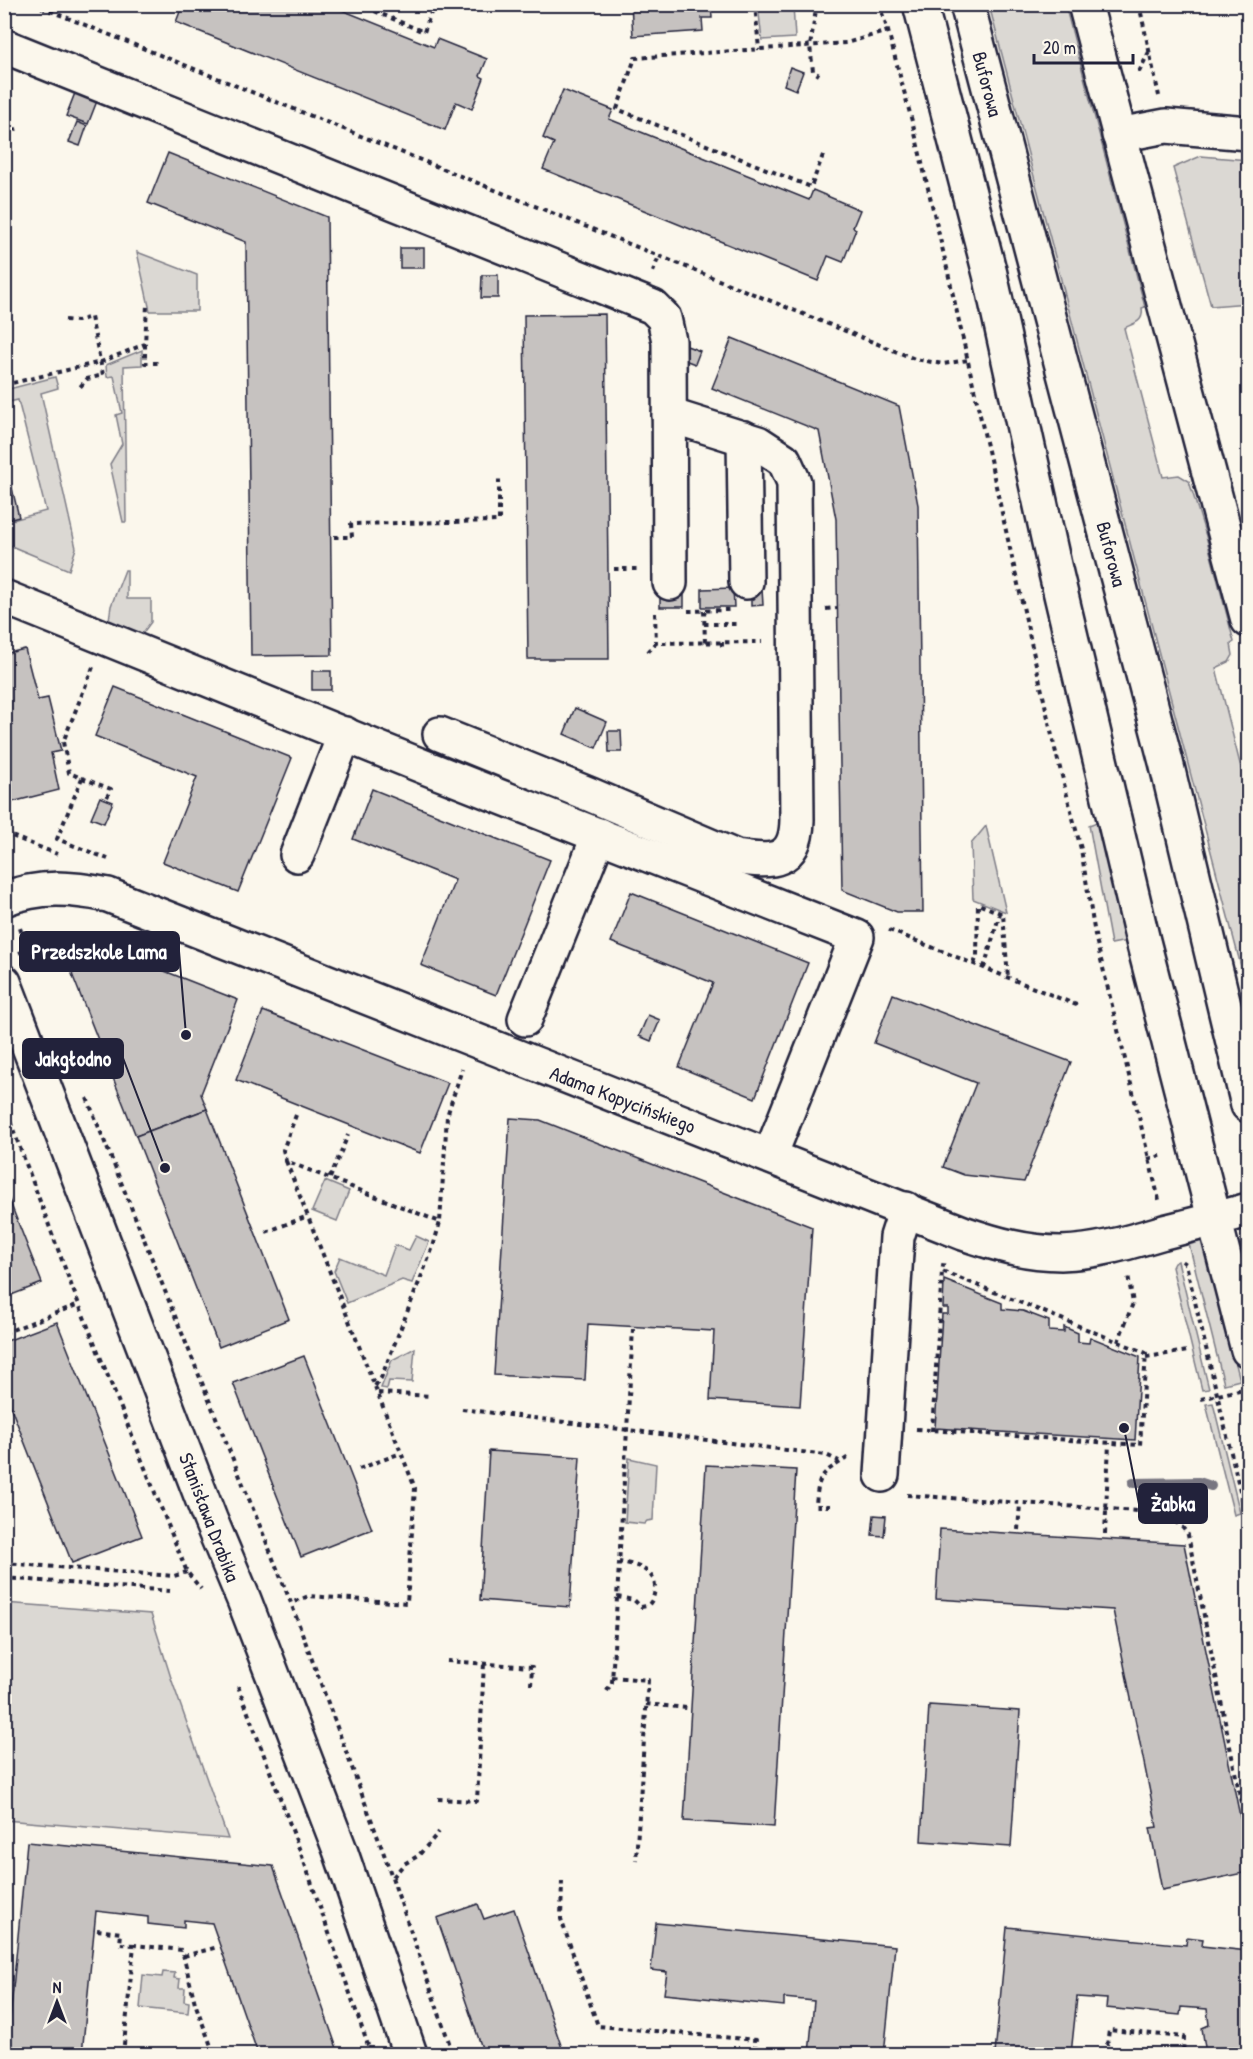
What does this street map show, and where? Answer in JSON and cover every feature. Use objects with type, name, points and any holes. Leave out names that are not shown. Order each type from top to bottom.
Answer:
[{"type":"street","points":[[920,4],[990,274],[1054,565],[1143,940],[1248,1350]]},
{"type":"street","name":"Buforowa","points":[[967,4],[1166,762],[1248,1105]]},
{"type":"street","points":[[1085,4],[1119,135],[1241,560],[1248,620]]},
{"type":"street","points":[[4,46],[652,307],[664,318],[669,341],[663,597]]},
{"type":"street","points":[[1119,135],[1166,126],[1248,134]]},
{"type":"street","points":[[440,734],[736,857],[761,861],[779,857],[793,848],[797,833],[794,483],[784,460],[758,442],[669,415]]},
{"type":"street","points":[[744,438],[746,582]]},
{"type":"street","points":[[4,597],[857,937],[770,1156]]},
{"type":"street","points":[[297,855],[345,734]]},
{"type":"street","points":[[525,1019],[599,836]]},
{"type":"street","name":"Adama Kopycińskiego","points":[[11,910],[35,890],[69,888],[108,895],[998,1245],[1061,1253],[1093,1250],[1125,1244],[1248,1210]]},
{"type":"street","name":"Stanisława Drabika","points":[[8,968],[210,1519],[340,1850],[410,2055]]},
{"type":"street","points":[[892,1485],[885,1426],[897,1237],[906,1209]]},
{"type":"path","points":[[33,4],[915,359],[943,364],[968,360]]},
{"type":"path","points":[[358,4],[424,32],[434,4]]},
{"type":"path","points":[[755,4],[759,50]]},
{"type":"path","points":[[817,4],[810,46],[813,71],[819,75]]},
{"type":"path","points":[[879,4],[888,31],[968,360],[1080,849],[1095,935],[1162,1211]]},
{"type":"path","points":[[1139,4],[1166,126]]},
{"type":"path","points":[[823,155],[811,187],[617,109],[635,58],[810,46],[846,42],[888,31]]},
{"type":"path","points":[[4,132],[21,128]]},
{"type":"path","points":[[147,305],[145,363],[162,363]]},
{"type":"path","points":[[65,320],[77,321],[92,317],[104,375],[87,379],[80,387]]},
{"type":"path","points":[[4,385],[101,362],[145,344]]},
{"type":"path","points":[[334,537],[352,537],[351,524],[499,521],[499,479]]},
{"type":"path","points":[[648,652],[656,643],[663,597]]},
{"type":"path","points":[[704,610],[705,643]]},
{"type":"path","points":[[704,624],[739,624]]},
{"type":"path","points":[[105,637],[63,742],[69,773],[111,789],[107,797]]},
{"type":"path","points":[[656,643],[795,641]]},
{"type":"path","points":[[722,642],[722,651]]},
{"type":"path","points":[[82,778],[57,839],[111,861]]},
{"type":"path","points":[[974,964],[977,956],[978,904],[1003,914],[1008,978]]},
{"type":"path","points":[[11,910],[32,961]]},
{"type":"path","points":[[984,968],[1000,913]]},
{"type":"path","points":[[888,930],[1080,1006]]},
{"type":"path","points":[[8,968],[27,950]]},
{"type":"path","points":[[374,1386],[381,1378],[440,1222],[447,1116],[464,1059]]},
{"type":"path","points":[[85,1092],[291,1603],[392,1878],[452,2053],[443,2055]]},
{"type":"path","points":[[4,1106],[79,1304],[187,1572],[202,1590]]},
{"type":"path","points":[[291,1603],[309,1596],[407,1603],[415,1488],[286,1161],[283,1150],[296,1114]]},
{"type":"path","points":[[330,1178],[348,1135]]},
{"type":"path","points":[[286,1161],[440,1222]]},
{"type":"path","points":[[266,1232],[308,1216]]},
{"type":"path","points":[[932,1431],[942,1271],[947,1250]]},
{"type":"path","points":[[1179,1259],[1186,1264],[1248,1524]]},
{"type":"path","points":[[1118,1342],[1133,1303],[1127,1266]]},
{"type":"path","points":[[831,1506],[816,1506],[817,1488],[822,1475],[829,1467],[857,1450],[864,1442],[868,1425],[1140,1444],[1146,1353],[942,1271]]},
{"type":"path","points":[[4,1333],[79,1304]]},
{"type":"path","points":[[607,1691],[612,1682],[633,1329]]},
{"type":"path","points":[[1146,1357],[1188,1351]]},
{"type":"path","points":[[1201,1399],[1248,1388]]},
{"type":"path","points":[[378,1393],[431,1396]]},
{"type":"path","points":[[462,1409],[826,1455],[840,1461]]},
{"type":"path","points":[[1105,1534],[1109,1443]]},
{"type":"path","points":[[359,1469],[401,1453]]},
{"type":"path","points":[[892,1485],[1020,1504],[1152,1512],[1184,1527],[1188,1535],[1248,1837]]},
{"type":"path","points":[[1018,1530],[1020,1504]]},
{"type":"path","points":[[617,1597],[634,1600],[641,1606],[647,1606],[653,1599],[655,1589],[654,1581],[644,1569],[633,1564],[619,1562]]},
{"type":"path","points":[[4,1563],[174,1576],[187,1572]]},
{"type":"path","points":[[4,1578],[170,1591]]},
{"type":"path","points":[[447,1661],[532,1667],[531,1685]]},
{"type":"path","points":[[438,1799],[477,1801],[484,1663]]},
{"type":"path","points":[[612,1677],[648,1680],[636,1860]]},
{"type":"path","points":[[236,1679],[306,1867],[371,2055]]},
{"type":"path","points":[[646,1704],[687,1708]]},
{"type":"path","points":[[392,1878],[404,1864],[418,1856],[439,1832]]},
{"type":"path","points":[[562,1881],[561,1919],[598,2026],[756,2040],[755,2055]]},
{"type":"path","points":[[97,1930],[121,1933],[120,1944],[182,1950],[195,2003],[214,2055]]},
{"type":"path","points":[[123,2055],[134,1945]]},
{"type":"path","points":[[183,1956],[218,1947]]},
{"type":"path","points":[[1107,2055],[1109,2030],[1184,2037],[1183,2055]]},
{"type":"path","points":[[209,2055],[210,2042]]},
{"type":"shaded area","points":[[758,5],[793,5],[795,38],[762,40]]},
{"type":"shaded area","points":[[989,5],[1065,5],[1145,307],[1142,308],[1142,316],[1138,321],[1124,328],[1163,477],[1179,475],[1189,481],[1234,642],[1231,644],[1233,655],[1229,662],[1216,668],[1245,784],[1248,783],[1248,993]]},
{"type":"shaded area","points":[[1201,156],[1248,160],[1248,303],[1211,306],[1173,168]]},
{"type":"shaded area","points":[[137,252],[197,275],[197,311],[150,311]]},
{"type":"shaded area","points":[[142,350],[142,365],[124,366],[126,522],[123,522],[110,464],[122,444],[116,415],[122,413],[114,376],[107,377],[106,365]]},
{"type":"shaded area","points":[[55,377],[58,388],[41,393],[76,548],[69,570],[11,546],[5,540],[5,522],[46,511],[18,400],[5,403],[5,390]]},
{"type":"shaded area","points":[[125,570],[127,570],[127,599],[151,599],[151,622],[142,634],[124,630],[109,620],[111,606]]},
{"type":"shaded area","points":[[1097,822],[1127,941],[1111,944],[1089,825]]},
{"type":"shaded area","points":[[986,826],[1006,912],[973,899],[971,844]]},
{"type":"shaded area","points":[[325,1181],[349,1191],[337,1221],[312,1211]]},
{"type":"shaded area","points":[[416,1236],[429,1242],[412,1283],[402,1280],[347,1303],[334,1271],[340,1257],[384,1275],[395,1245],[409,1250]]},
{"type":"shaded area","points":[[1204,1240],[1240,1380],[1224,1384],[1189,1244]]},
{"type":"shaded area","points":[[1239,1243],[1248,1249],[1248,1281]]},
{"type":"shaded area","points":[[1178,1261],[1209,1389],[1202,1390],[1172,1267]]},
{"type":"shaded area","points":[[415,1348],[412,1382],[389,1381],[387,1389],[381,1388],[392,1360]]},
{"type":"shaded area","points":[[1213,1403],[1240,1513],[1234,1515],[1206,1404]]},
{"type":"shaded area","points":[[629,1458],[656,1464],[653,1520],[644,1524],[625,1522]]},
{"type":"shaded area","points":[[4,1603],[151,1614],[172,1681],[228,1839],[5,1820]]},
{"type":"shaded area","points":[[163,1972],[175,1973],[174,1978],[180,1979],[179,1988],[185,1988],[184,2001],[189,2002],[188,2013],[140,2008],[143,1975],[162,1977]]},
{"type":"building","points":[[183,4],[327,4],[434,47],[437,39],[487,59],[480,76],[484,78],[472,109],[456,102],[445,130],[176,22]]},
{"type":"building","points":[[631,4],[711,4],[712,18],[702,18],[703,31],[633,36]]},
{"type":"building","points":[[790,67],[803,72],[796,90],[784,85]]},
{"type":"building","points":[[563,90],[613,110],[609,119],[809,200],[813,190],[860,210],[853,227],[856,229],[843,262],[828,256],[818,281],[543,169],[554,143],[543,138]]},
{"type":"building","points":[[75,93],[97,101],[88,124],[66,116]]},
{"type":"building","points":[[77,122],[87,126],[80,146],[69,142]]},
{"type":"building","points":[[168,153],[327,217],[332,655],[251,656],[246,242],[148,203]]},
{"type":"building","points":[[400,248],[424,248],[424,268],[400,268]]},
{"type":"building","points":[[482,275],[498,275],[498,298],[481,298]]},
{"type":"building","points":[[605,314],[609,659],[528,659],[524,315]]},
{"type":"building","points":[[732,338],[899,406],[918,505],[923,912],[897,912],[842,890],[836,519],[819,431],[712,388]]},
{"type":"building","points":[[687,346],[700,351],[695,364],[682,359]]},
{"type":"building","points":[[4,455],[19,517],[4,521]]},
{"type":"building","points":[[684,588],[684,607],[660,607],[660,589]]},
{"type":"building","points":[[733,588],[734,607],[702,607],[702,589]]},
{"type":"building","points":[[762,589],[763,605],[751,606],[751,590]]},
{"type":"building","points":[[25,649],[38,700],[48,698],[61,751],[51,753],[59,790],[8,803],[4,788],[4,654]]},
{"type":"building","points":[[312,671],[331,671],[331,690],[312,690]]},
{"type":"building","points":[[115,687],[292,758],[238,892],[163,862],[197,777],[95,736]]},
{"type":"building","points":[[575,708],[607,722],[596,748],[564,734]]},
{"type":"building","points":[[608,731],[621,731],[622,752],[609,752]]},
{"type":"building","points":[[372,789],[550,860],[496,995],[421,965],[455,880],[353,839]]},
{"type":"building","points":[[100,797],[113,802],[104,823],[91,818]]},
{"type":"building","points":[[631,892],[808,963],[755,1098],[679,1067],[713,983],[611,942]]},
{"type":"building","points":[[101,946],[238,1000],[201,1094],[207,1109],[136,1136],[72,974]]},
{"type":"building","points":[[893,994],[1071,1062],[1024,1182],[964,1175],[943,1167],[976,1083],[874,1043]]},
{"type":"building","points":[[263,1011],[448,1083],[420,1153],[236,1080]]},
{"type":"building","points":[[648,1015],[660,1020],[651,1041],[639,1036]]},
{"type":"building","points":[[207,1109],[289,1319],[219,1347],[136,1136]]},
{"type":"building","points":[[510,1118],[540,1120],[812,1227],[800,1406],[710,1400],[714,1331],[588,1324],[585,1380],[494,1375]]},
{"type":"building","points":[[4,1187],[42,1283],[4,1298]]},
{"type":"building","points":[[944,1280],[1002,1303],[1002,1309],[1023,1311],[1049,1321],[1049,1331],[1064,1332],[1064,1327],[1078,1333],[1078,1342],[1089,1343],[1090,1337],[1140,1357],[1135,1440],[935,1428],[942,1314],[948,1314],[948,1308],[943,1308]]},
{"type":"building","points":[[57,1322],[142,1536],[72,1563],[4,1390],[4,1342]]},
{"type":"building","points":[[304,1356],[372,1529],[301,1557],[233,1383]]},
{"type":"building","points":[[489,1451],[580,1457],[570,1607],[480,1600]]},
{"type":"building","points":[[706,1465],[796,1470],[774,1827],[684,1821]]},
{"type":"building","points":[[874,1515],[886,1516],[884,1536],[872,1535]]},
{"type":"building","points":[[940,1529],[1184,1544],[1248,1855],[1248,1872],[1162,1890],[1150,1828],[1157,1827],[1113,1610],[936,1599]]},
{"type":"building","points":[[929,1705],[1020,1711],[1011,1847],[921,1841]]},
{"type":"building","points":[[27,1842],[273,1866],[339,2054],[258,2054],[212,1923],[184,1920],[184,1928],[148,1924],[148,1917],[96,1911],[82,2054],[7,2051]]},
{"type":"building","points":[[478,1904],[484,1919],[514,1909],[564,2054],[484,2054],[437,1918]]},
{"type":"building","points":[[656,1923],[895,1946],[884,2054],[809,2054],[814,2001],[784,1998],[784,2006],[664,1994],[667,1972],[651,1970]]},
{"type":"building","points":[[1007,1927],[1186,1945],[1187,1937],[1203,1939],[1202,1946],[1248,1951],[1248,2054],[1206,2054],[1202,2028],[1209,2025],[1207,2009],[1181,2007],[1180,2015],[1106,2008],[1107,1999],[1077,1997],[1071,2054],[995,2054]]},
{"type":"waterway","points":[[1133,1483],[1199,1482],[1211,1486]]},
{"type":"place","name":"Przedszkole Lama","points":[[186,1035]]},
{"type":"place","name":"Jakgłodno","points":[[165,1168]]},
{"type":"place","name":"Żabka","points":[[1124,1428]]}]
